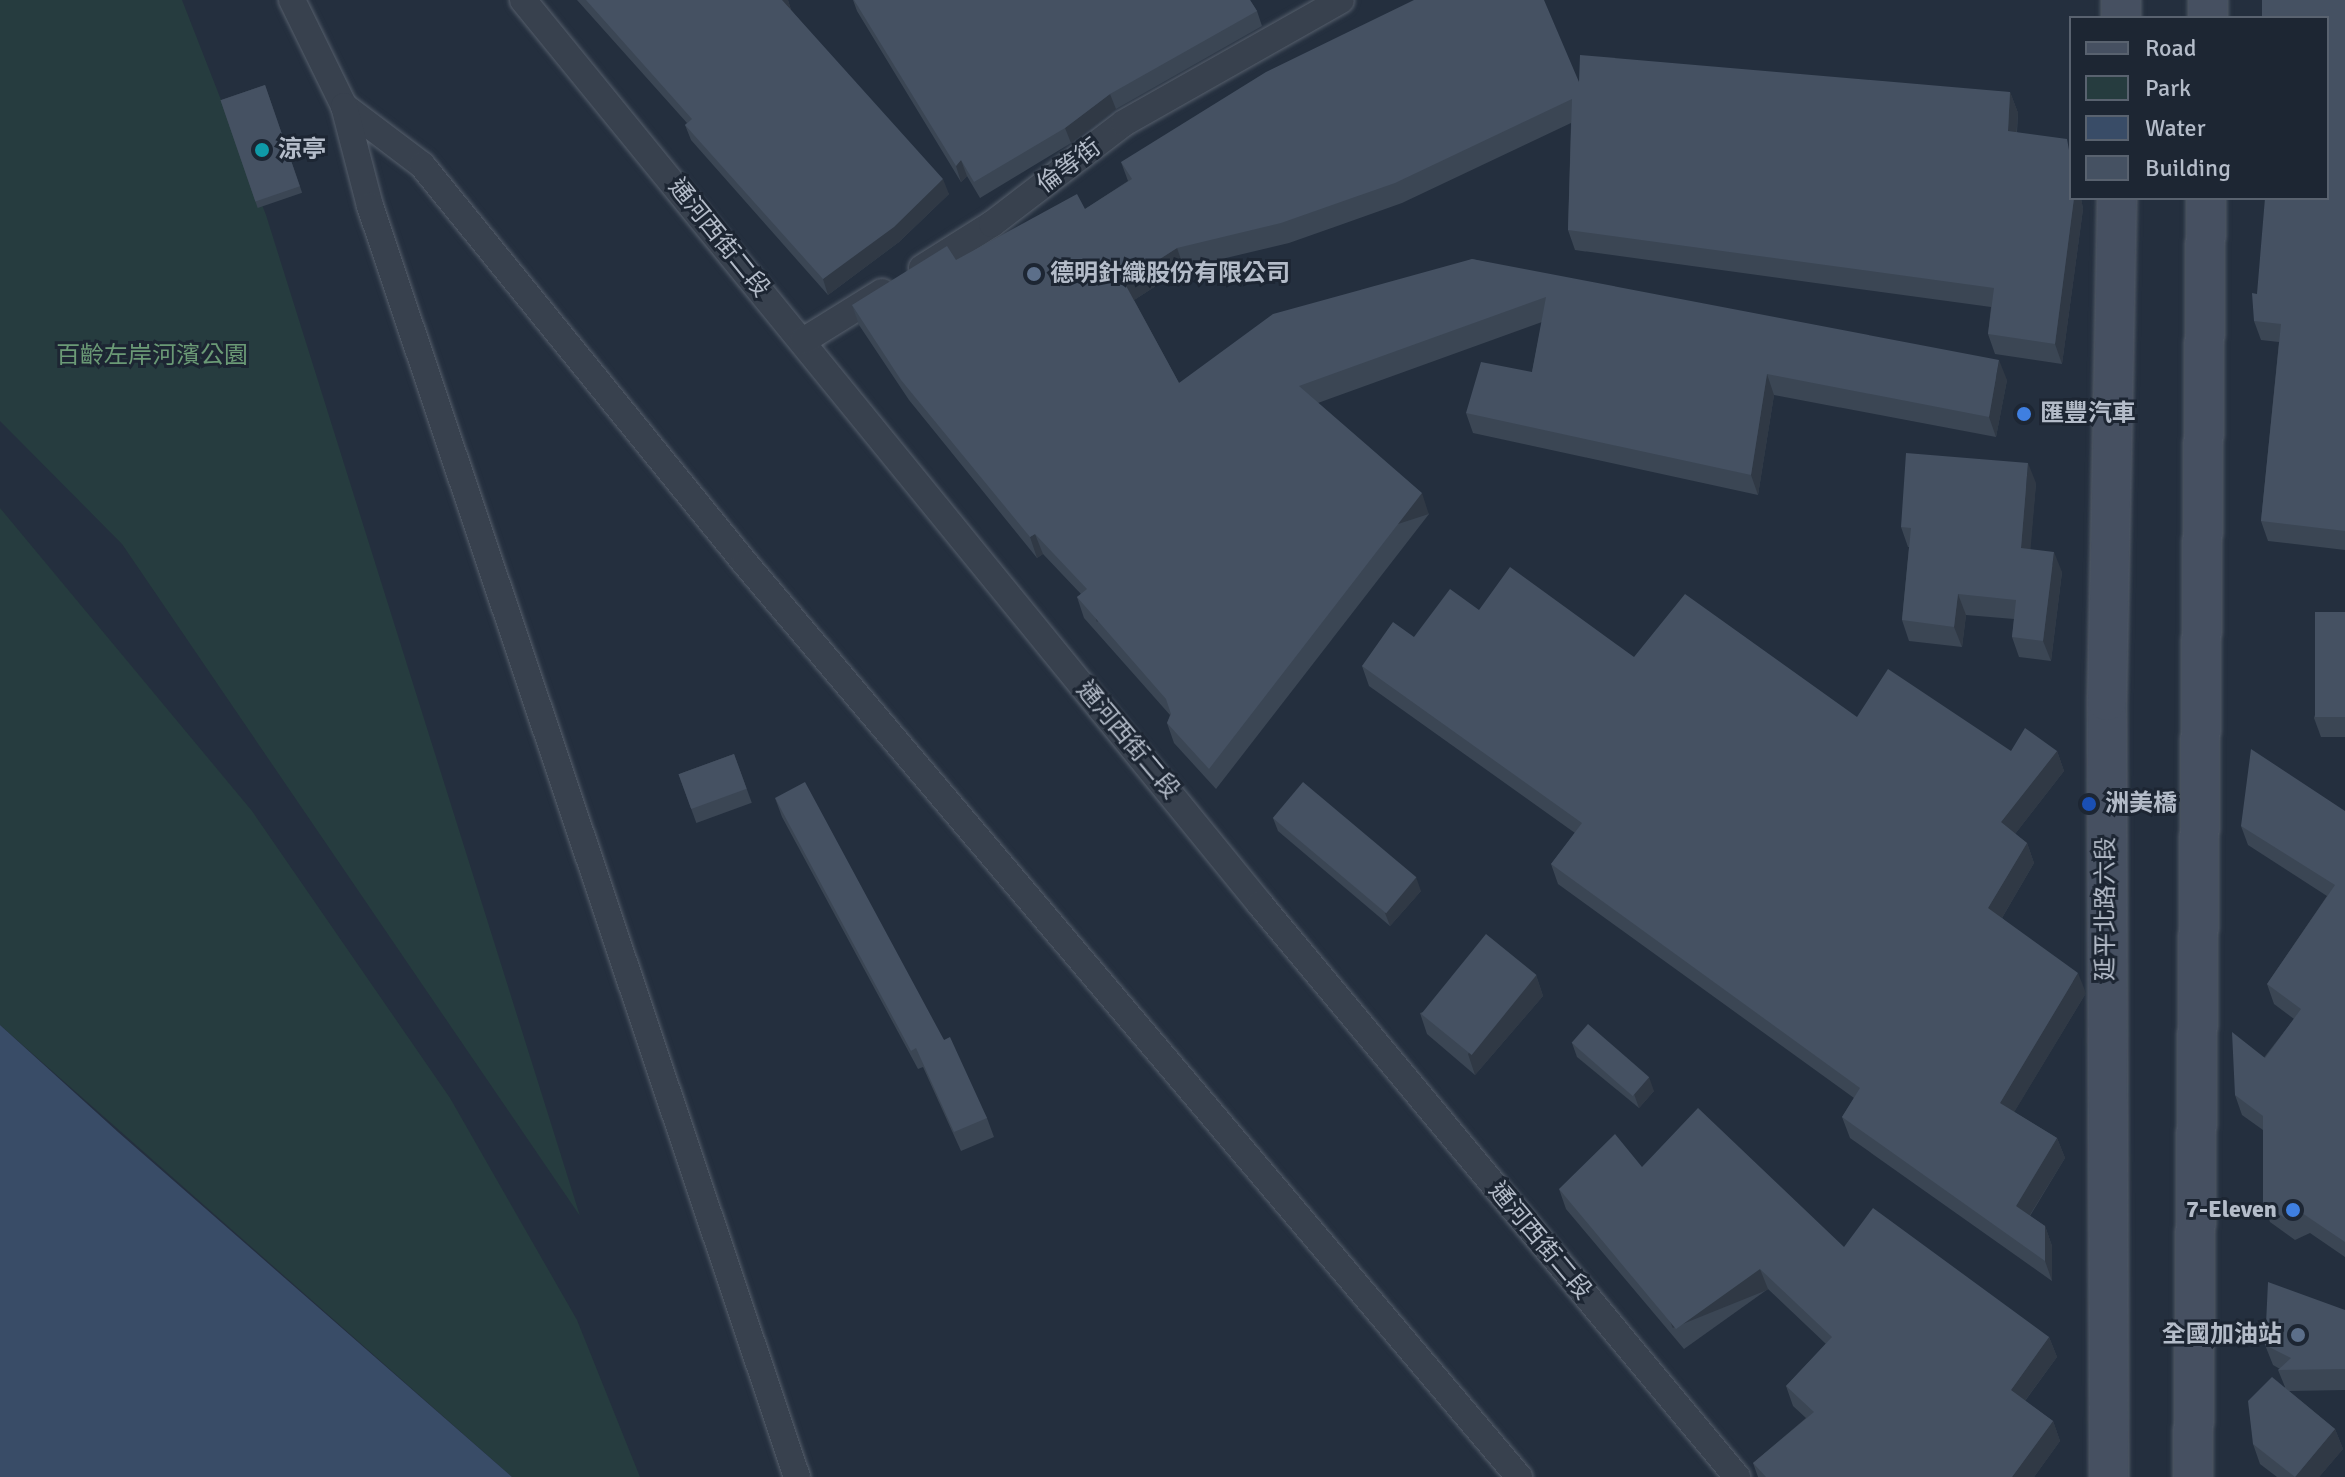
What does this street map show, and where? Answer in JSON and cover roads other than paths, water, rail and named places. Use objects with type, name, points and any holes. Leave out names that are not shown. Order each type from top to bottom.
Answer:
[{"type":"main road","name":"延平北路六段","points":[[2109,1477],[2106,716],[2117,200]]},
{"type":"main road","points":[[2193,1477],[2206,200]]},
{"type":"street","points":[[292,0],[344,106],[370,206],[797,1477]]},
{"type":"street","name":"通河西街二段","points":[[523,0],[1260,904],[1737,1477]]},
{"type":"street","name":"倫等街","points":[[803,341],[992,224],[1124,123],[1341,0]]},
{"type":"street","points":[[344,106],[422,165],[745,563],[1519,1477]]},
{"type":"water","points":[[0,1025],[118,1132],[512,1477],[0,1477]]},
{"type":"place","name":"涼亭","points":[[262,150]]},
{"type":"place","name":"德明針織股份有限公司","points":[[1034,274]]},
{"type":"place","name":"匯豐汽車","points":[[2024,414]]},
{"type":"place","name":"洲美橋","points":[[2089,804]]},
{"type":"place","name":"7-Eleven","points":[[2293,1210]]},
{"type":"place","name":"全國加油站","points":[[2298,1335]]},
{"type":"park label","name":"百齡左岸河濱公園","points":[[152,356]]}]
